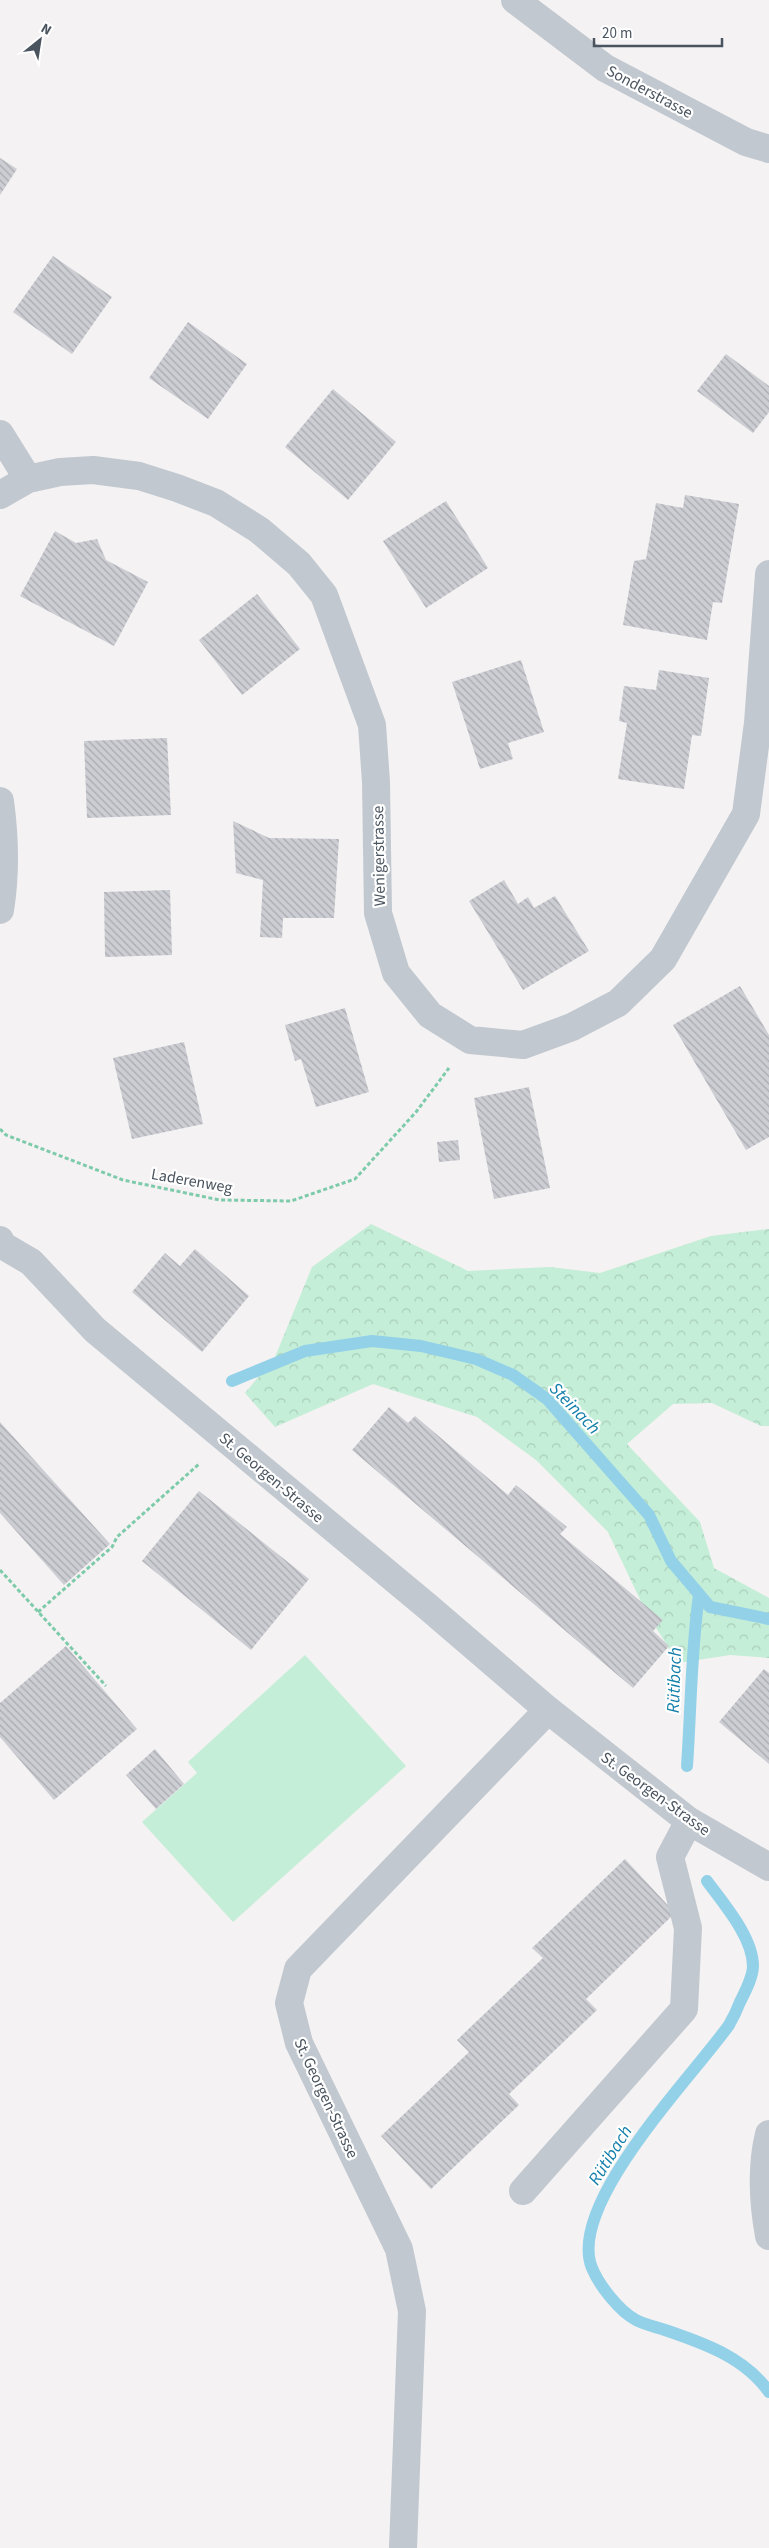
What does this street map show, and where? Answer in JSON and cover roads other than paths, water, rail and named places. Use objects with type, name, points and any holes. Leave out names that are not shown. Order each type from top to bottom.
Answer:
[{"type":"street","name":"Sonderstrasse","points":[[515,0],[605,68],[746,142],[769,149]]},
{"type":"street","points":[[0,434],[28,479]]},
{"type":"street","name":"Wenigerstrasse","points":[[0,495],[28,479],[60,472],[93,470],[139,476],[216,503],[260,530],[299,564],[324,595],[372,725],[376,782],[378,913],[396,973],[430,1016],[470,1040],[523,1045],[572,1027],[618,1003],[663,959],[746,814],[758,722],[769,574]]},
{"type":"street","points":[[0,801],[5,836],[5,870],[0,910]]},
{"type":"street","name":"St. Georgen-Strasse","points":[[1,1244],[31,1262],[95,1330],[428,1607],[548,1710],[689,1821],[769,1867]]},
{"type":"street","name":"St. Georgen-Strasse","points":[[402,2548],[412,2311],[401,2258],[383,2215],[299,2043],[289,2003],[298,1969],[548,1710]]},
{"type":"street","points":[[523,2191],[684,2009],[688,1928],[670,1857],[689,1821]]},
{"type":"street","points":[[769,2134],[764,2179],[764,2206],[769,2236]]},
{"type":"waterway","name":"Steinach","points":[[232,1381],[305,1351],[372,1341],[421,1346],[476,1359],[513,1375],[547,1399],[649,1515],[671,1561],[710,1607],[769,1619]]},
{"type":"waterway","name":"Rütibach","points":[[687,1766],[696,1616],[699,1595]]},
{"type":"waterway","name":"Rütibach","points":[[707,1881],[743,1932],[752,1955],[752,1975],[729,2025],[637,2142],[614,2177],[597,2211],[589,2242],[592,2268],[610,2297],[630,2316],[643,2323],[696,2341],[737,2361],[759,2380],[769,2392]]}]
